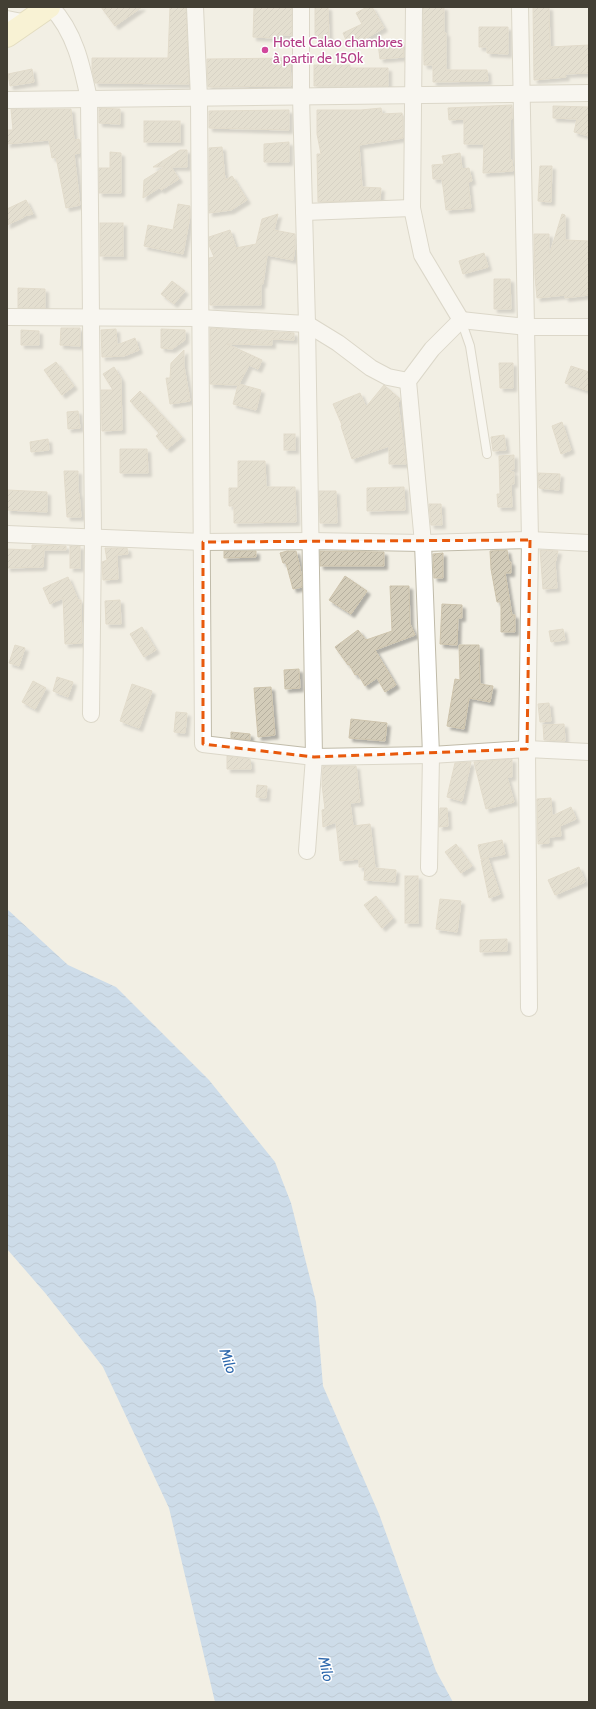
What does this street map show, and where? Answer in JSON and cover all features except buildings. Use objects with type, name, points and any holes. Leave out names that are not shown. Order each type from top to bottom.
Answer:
[{"type":"street","points":[[7,36],[17,21],[50,7],[67,28],[76,49],[89,99],[93,537],[91,714]]},
{"type":"street","points":[[194,7],[199,98],[203,542],[203,744],[314,757],[431,755],[527,749],[589,752]]},
{"type":"street","points":[[301,7],[301,96],[307,324],[314,757],[308,851]]},
{"type":"street","points":[[414,7],[412,208],[422,255],[461,320]]},
{"type":"street","points":[[520,7],[530,540],[527,749],[529,1008]]},
{"type":"street","points":[[7,100],[589,93]]},
{"type":"street","points":[[304,212],[412,208]]},
{"type":"street","points":[[7,317],[200,318],[307,324],[338,343],[371,368],[388,377],[408,381]]},
{"type":"street","points":[[461,320],[527,327],[589,327]]},
{"type":"street","points":[[429,868],[431,755],[423,543],[408,381],[432,349],[461,320]]},
{"type":"street","points":[[7,534],[203,542],[311,541],[423,543],[530,540],[589,543]]},
{"type":"lane","points":[[461,320],[470,346],[487,454]]},
{"type":"highlighted area","points":[[530,540],[527,749],[314,757],[203,744],[203,542]]},
{"type":"water","name":"Milo","points":[[7,909],[68,965],[116,987],[209,1080],[275,1162],[291,1203],[316,1302],[323,1386],[379,1514],[436,1671],[453,1702],[215,1702],[169,1508],[103,1367],[46,1294],[7,1249]]},
{"type":"place","name":"Hotel Calao chambres à partir de 150k","points":[[265,50]]}]
